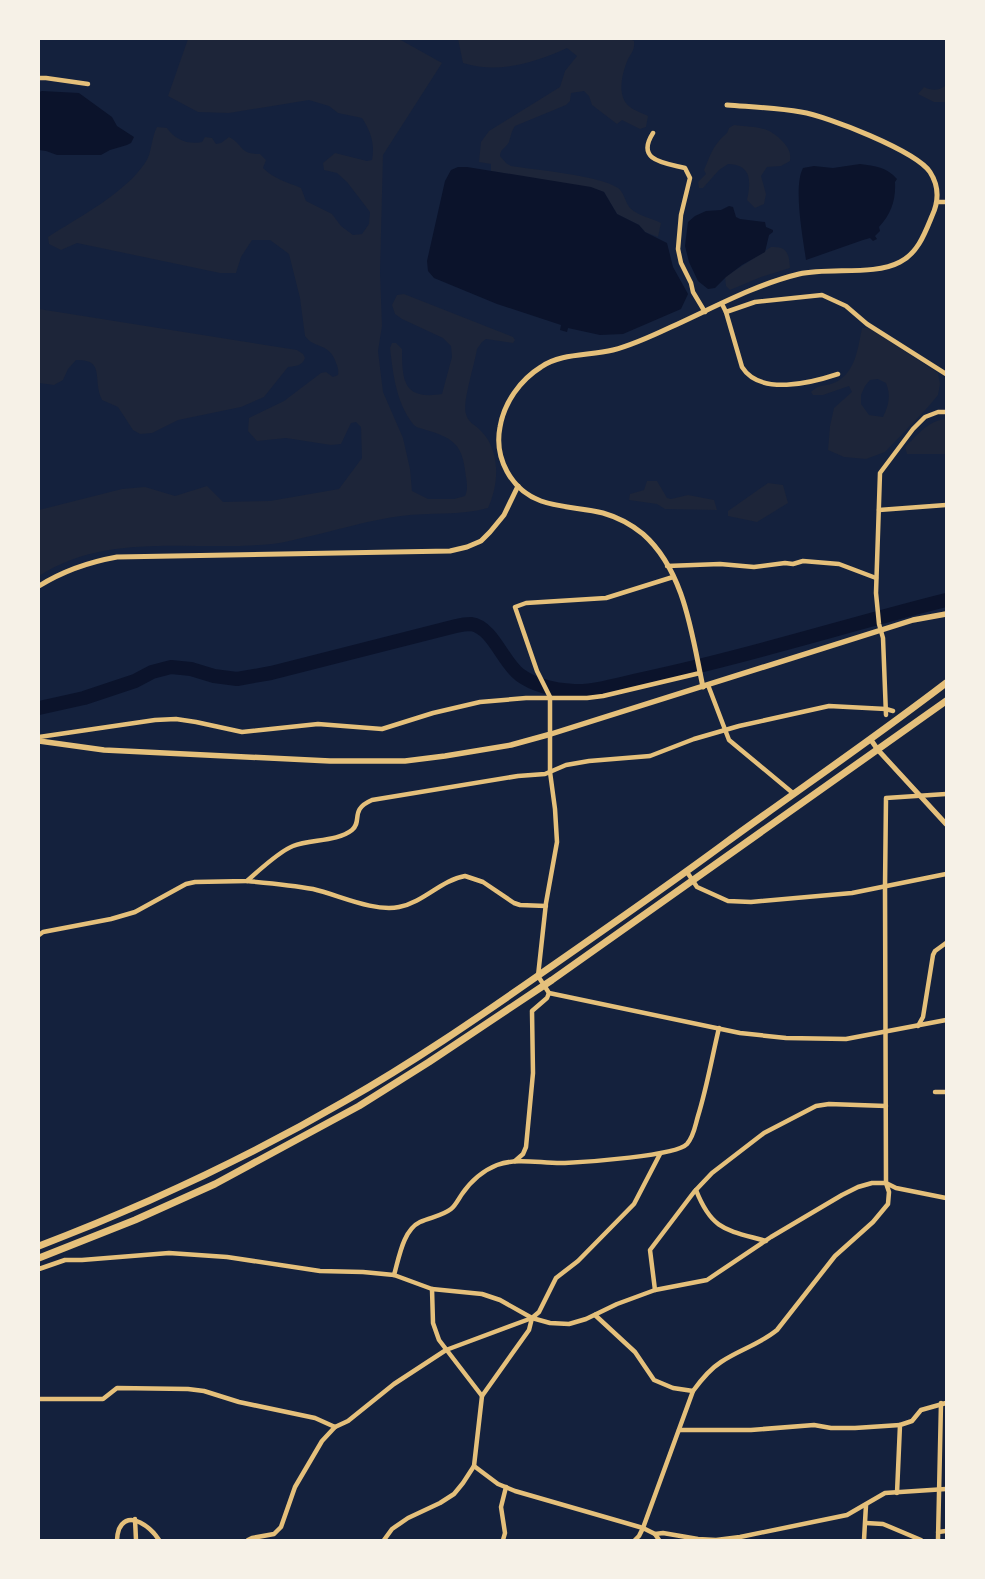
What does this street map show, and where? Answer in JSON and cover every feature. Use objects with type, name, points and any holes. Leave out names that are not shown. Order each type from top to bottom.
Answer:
[{"type":"highway","points":[[39,1246],[188,1183],[344,1102],[408,1064],[686,872],[871,740],[946,683]]},
{"type":"highway","points":[[39,1258],[135,1220],[215,1184],[359,1106],[544,985],[946,701]]},
{"type":"main road","points":[[39,741],[104,750],[369,762],[405,761],[482,751],[551,734],[914,620],[946,614]]},
{"type":"street","points":[[39,78],[88,84]]},
{"type":"street","points":[[727,106],[803,112],[839,122],[909,156],[925,166],[936,186],[937,202],[920,243],[910,256],[884,268],[800,274],[769,284],[635,343],[613,350],[549,362],[525,380],[506,408],[498,440],[499,451],[506,471],[518,486],[532,497],[542,501],[602,512],[616,517],[642,533],[653,544],[674,577],[687,612],[700,671],[729,740],[794,794]]},
{"type":"street","points":[[653,133],[647,144],[646,150],[649,156],[657,161],[684,168],[690,178],[681,215],[678,249],[681,263],[691,283],[693,292],[705,312]]},
{"type":"street","points":[[937,202],[946,202]]},
{"type":"street","points":[[726,312],[755,302],[822,295],[846,306],[867,324],[946,374]]},
{"type":"street","points":[[722,304],[742,367],[749,376],[770,384],[787,384],[826,378],[838,374]]},
{"type":"street","points":[[886,715],[883,638],[878,624],[876,578],[880,473],[913,429],[925,417],[938,412],[946,412]]},
{"type":"street","points":[[39,586],[82,565],[117,557],[395,553],[459,549],[481,541],[490,532],[504,515],[518,486]]},
{"type":"street","points":[[879,510],[946,505]]},
{"type":"street","points":[[667,566],[720,564],[754,567],[785,563],[793,564],[803,561],[839,564],[876,578]]},
{"type":"street","points":[[674,577],[606,598],[526,603],[515,607],[538,671],[549,695],[550,772],[557,842],[550,872],[538,976],[549,993],[740,1032],[786,1038],[846,1039],[946,1020]]},
{"type":"street","points":[[39,737],[155,720],[176,719],[242,732],[318,724],[382,729],[434,713],[480,702],[549,695],[587,698],[603,696],[700,671]]},
{"type":"street","points":[[247,881],[294,846],[325,840],[352,830],[356,825],[358,809],[363,804],[372,800],[518,776],[545,774],[566,765],[650,756],[694,739],[739,726],[829,706],[893,711]]},
{"type":"street","points":[[871,740],[946,824]]},
{"type":"street","points":[[634,1540],[639,1536],[643,1528],[694,1391],[701,1380],[720,1362],[766,1339],[777,1330],[835,1256],[873,1222],[888,1204],[889,1192],[886,1183],[884,887],[886,798],[946,794]]},
{"type":"street","points":[[686,872],[697,887],[728,901],[751,902],[852,893],[946,874]]},
{"type":"street","points":[[39,935],[43,932],[112,919],[135,912],[186,884],[195,882],[247,881],[312,889],[378,907],[398,907],[415,902],[445,884],[465,876],[483,882],[514,903],[546,906]]},
{"type":"street","points":[[918,1026],[923,1017],[933,955],[935,951],[946,943]]},
{"type":"street","points":[[515,1161],[523,1154],[526,1147],[533,1073],[532,1011],[547,998],[549,993]]},
{"type":"street","points":[[394,1275],[403,1244],[411,1228],[419,1222],[441,1215],[453,1208],[477,1176],[496,1166],[515,1161],[564,1163],[660,1154],[685,1146],[692,1137],[708,1080],[719,1028]]},
{"type":"street","points":[[935,1092],[946,1092]]},
{"type":"street","points":[[655,1290],[650,1250],[696,1190],[712,1173],[745,1146],[764,1133],[816,1106],[829,1104],[886,1106]]},
{"type":"street","points":[[248,1540],[274,1534],[281,1527],[295,1487],[322,1441],[335,1427],[348,1421],[420,1366],[446,1350],[532,1318],[539,1312],[556,1278],[578,1261],[634,1204],[660,1154]]},
{"type":"street","points":[[39,1269],[65,1260],[169,1253],[227,1257],[320,1271],[394,1275],[432,1289],[482,1294],[500,1300],[532,1318],[550,1323],[569,1324],[655,1290],[707,1280],[766,1241],[858,1187],[886,1183],[896,1188],[946,1198]]},
{"type":"street","points":[[696,1190],[707,1214],[716,1223],[726,1230],[766,1241]]},
{"type":"street","points":[[432,1289],[433,1324],[439,1340],[482,1396]]},
{"type":"street","points":[[595,1315],[635,1352],[654,1380],[673,1388],[694,1391]]},
{"type":"street","points":[[384,1540],[392,1529],[408,1518],[440,1503],[454,1494],[474,1466],[482,1396],[529,1330],[532,1318]]},
{"type":"street","points":[[39,1399],[103,1399],[117,1388],[188,1389],[204,1391],[239,1402],[315,1418],[335,1427]]},
{"type":"street","points":[[679,1430],[751,1430],[814,1425],[831,1428],[855,1428],[900,1425],[912,1421],[920,1410],[943,1403],[938,1540]]},
{"type":"street","points":[[897,1493],[900,1425]]},
{"type":"street","points":[[474,1466],[498,1484],[643,1528],[655,1534],[660,1540]]},
{"type":"street","points":[[504,1540],[501,1507],[506,1487]]},
{"type":"street","points":[[655,1534],[663,1533],[716,1540],[740,1537],[847,1515],[885,1493],[946,1489]]},
{"type":"street","points":[[864,1540],[866,1505]]},
{"type":"street","points":[[117,1540],[119,1528],[128,1520],[135,1519],[149,1528],[159,1540]]},
{"type":"street","points":[[135,1519],[136,1540]]},
{"type":"street","points":[[866,1523],[883,1524],[921,1540]]},
{"type":"street","points":[[938,1532],[946,1531]]},
{"type":"shaded area","points":[[188,39],[399,39],[442,63],[383,155],[380,272],[382,326],[378,351],[383,392],[403,438],[410,469],[412,491],[428,499],[454,499],[465,496],[467,490],[461,453],[453,442],[442,435],[413,424],[407,415],[396,388],[390,348],[392,343],[396,343],[402,349],[403,371],[408,386],[420,394],[429,395],[442,394],[452,357],[451,346],[443,338],[402,319],[395,314],[392,305],[397,295],[404,294],[513,337],[515,340],[513,343],[486,339],[482,342],[477,349],[466,401],[467,417],[487,439],[495,458],[496,478],[492,499],[488,508],[456,513],[389,518],[276,544],[122,548],[94,553],[66,562],[39,576],[39,510],[122,489],[145,487],[175,496],[207,486],[223,502],[270,501],[339,489],[362,458],[361,427],[356,422],[351,423],[341,444],[331,445],[286,438],[257,441],[248,431],[249,418],[284,401],[321,373],[326,372],[333,377],[338,375],[338,367],[332,355],[325,348],[308,340],[305,336],[300,298],[289,254],[270,240],[252,240],[241,257],[236,273],[220,273],[77,243],[61,250],[49,244],[48,237],[113,195],[136,174],[147,159],[157,127],[167,128],[174,136],[192,143],[202,142],[205,137],[212,138],[216,144],[229,137],[245,151],[260,154],[266,160],[263,168],[267,172],[301,188],[306,201],[332,214],[341,226],[353,235],[362,234],[369,224],[370,212],[347,182],[337,173],[324,170],[323,163],[335,153],[367,161],[372,160],[372,138],[362,118],[338,113],[329,106],[309,100],[229,113],[198,112],[168,96]]},
{"type":"shaded area","points":[[458,39],[630,39],[634,41],[634,48],[624,71],[622,91],[626,103],[630,107],[648,116],[646,127],[640,129],[622,120],[617,124],[592,105],[589,96],[584,91],[571,93],[570,101],[566,105],[515,126],[509,142],[500,156],[511,166],[582,176],[609,183],[622,192],[628,206],[633,211],[661,223],[658,237],[645,232],[639,225],[617,214],[604,192],[491,171],[491,164],[479,162],[481,142],[489,131],[560,87],[565,71],[577,56],[567,48],[542,58],[516,65],[503,67],[476,66],[463,63]]},
{"type":"shaded area","points":[[946,85],[946,102],[934,102],[918,94],[924,87],[935,90]]},
{"type":"shaded area","points":[[39,92],[79,93],[112,117],[117,126],[134,137],[131,143],[101,155],[57,155],[39,150]]},
{"type":"shaded area","points":[[734,125],[761,128],[773,133],[784,143],[790,153],[790,161],[781,166],[767,167],[761,176],[766,194],[764,204],[755,208],[747,200],[749,181],[746,171],[742,167],[728,164],[719,170],[703,188],[699,188],[698,182],[706,174],[704,170],[714,147],[727,133],[729,128]]},
{"type":"shaded area","points":[[860,164],[876,166],[897,179],[892,206],[887,217],[879,227],[880,231],[875,236],[877,239],[873,241],[870,238],[863,240],[806,260],[799,200],[800,177],[803,168],[814,166],[833,168]]},
{"type":"shaded area","points":[[458,167],[591,187],[604,192],[617,214],[639,225],[645,232],[667,243],[673,267],[688,294],[681,309],[623,334],[600,335],[568,328],[567,332],[560,330],[561,325],[497,304],[434,278],[428,271],[427,261],[445,181],[451,170]]},
{"type":"shaded area","points":[[729,206],[733,207],[736,217],[765,222],[766,227],[773,230],[773,232],[769,235],[765,252],[742,265],[715,288],[708,289],[698,281],[689,262],[685,246],[688,222],[706,211],[721,210]]},
{"type":"shaded area","points":[[771,247],[784,249],[788,254],[790,268],[761,277],[730,290],[726,286],[725,277]]},
{"type":"shaded area","points":[[39,309],[297,350],[305,358],[300,364],[288,367],[264,397],[241,407],[178,420],[152,433],[140,434],[133,430],[118,407],[102,400],[95,367],[91,363],[76,360],[68,369],[63,380],[54,385],[39,383]]},
{"type":"shaded area","points":[[862,328],[869,328],[938,373],[940,384],[938,395],[885,452],[866,459],[844,457],[828,450],[834,408],[852,392],[849,386],[823,395],[813,395],[811,392],[817,387],[836,382],[848,372],[855,358]],"holes":[[[878,379],[886,383],[889,400],[883,417],[869,415],[861,404],[861,395],[865,386],[870,380]]]},
{"type":"shaded area","points":[[946,419],[946,454],[907,454],[905,447],[923,429],[939,420]]},
{"type":"shaded area","points":[[647,481],[657,481],[667,498],[671,499],[688,495],[714,500],[717,510],[665,509],[657,504],[629,500],[630,494],[644,490]]},
{"type":"shaded area","points":[[768,483],[783,485],[788,503],[757,522],[728,516],[728,511]]},
{"type":"waterway","points":[[39,708],[84,698],[135,681],[152,672],[171,667],[191,669],[214,676],[237,679],[271,673],[469,624],[479,627],[486,632],[508,662],[526,679],[539,685],[560,690],[594,690],[732,658],[946,600]]}]
